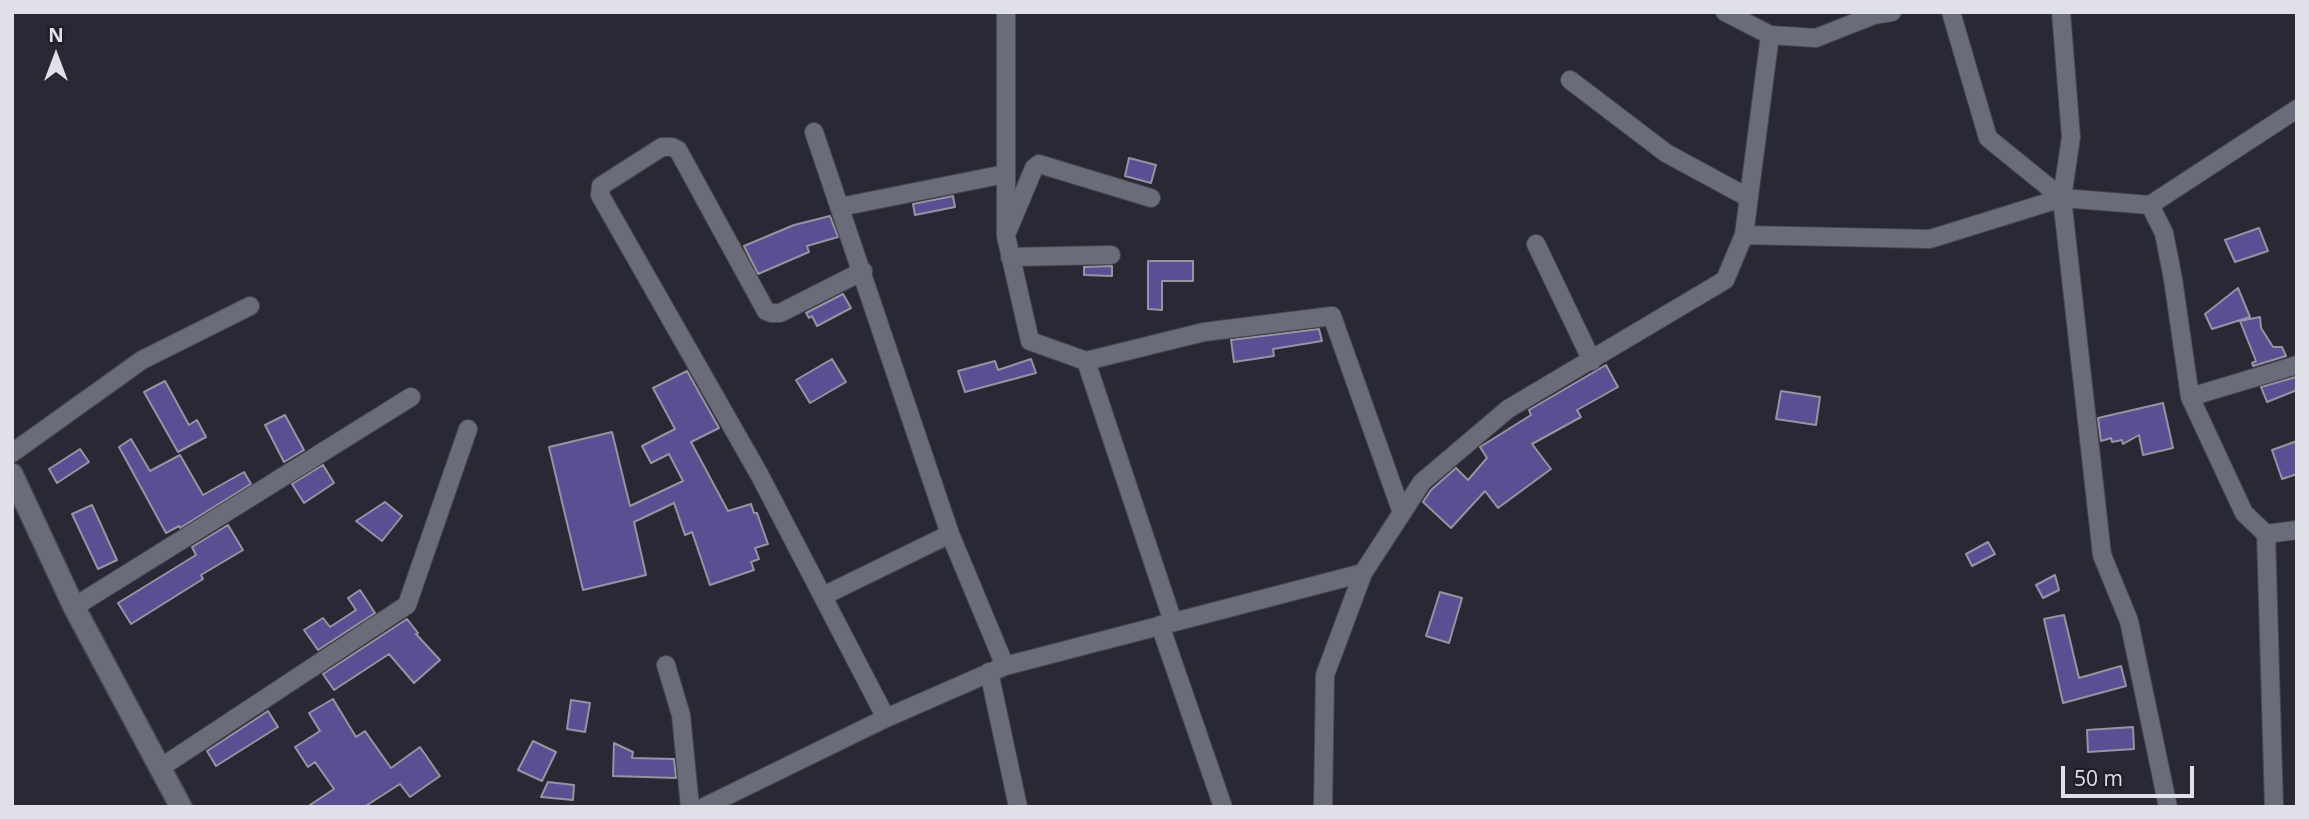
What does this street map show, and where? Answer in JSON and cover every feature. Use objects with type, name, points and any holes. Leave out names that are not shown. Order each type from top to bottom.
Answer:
[{"type":"street","points":[[1006,12],[1006,236],[1030,341],[1086,362],[1204,332],[1332,316],[1402,513]]},
{"type":"street","points":[[1725,12],[1770,36],[1816,38],[1874,15],[1892,12]]},
{"type":"street","points":[[1951,12],[1988,138],[2062,198]]},
{"type":"street","points":[[2061,12],[2071,137],[2062,198],[2102,555],[2129,621],[2168,807]]},
{"type":"street","points":[[1323,807],[1325,675],[1363,573],[1422,482],[1508,409],[1725,280],[1744,236],[1770,36]]},
{"type":"street","points":[[1570,80],[1666,153],[1749,198]]},
{"type":"street","points":[[1744,236],[1930,239],[2062,198],[2150,205],[2295,112]]},
{"type":"street","points":[[814,132],[997,669],[1018,807]]},
{"type":"street","points":[[863,271],[779,313],[771,313],[766,311],[678,150],[662,147],[601,186],[600,195],[759,474],[886,718]]},
{"type":"street","points":[[1006,236],[1034,168],[1039,164],[1151,198]]},
{"type":"street","points":[[840,207],[1005,174]]},
{"type":"street","points":[[2150,205],[2164,233],[2190,397],[2244,513],[2266,534],[2274,807]]},
{"type":"street","points":[[1536,244],[1592,361]]},
{"type":"street","points":[[1010,257],[1111,255]]},
{"type":"street","points":[[12,453],[142,360],[250,306]]},
{"type":"street","points":[[1086,362],[1223,807]]},
{"type":"street","points":[[2190,397],[2297,365]]},
{"type":"street","points":[[74,607],[411,397]]},
{"type":"street","points":[[160,768],[407,605],[468,429]]},
{"type":"street","points":[[12,474],[74,607],[181,807]]},
{"type":"street","points":[[2266,534],[2297,530]]},
{"type":"street","points":[[823,596],[950,534]]},
{"type":"street","points":[[704,807],[886,718],[997,669],[1363,573]]},
{"type":"street","points":[[666,665],[681,715],[690,807]]},
{"type":"building","points":[[1129,158],[1156,165],[1151,183],[1125,176]]},
{"type":"building","points":[[953,196],[955,207],[915,215],[913,204]]},
{"type":"building","points":[[830,216],[838,237],[807,246],[809,252],[758,274],[744,246],[794,225]]},
{"type":"building","points":[[2259,228],[2268,251],[2235,262],[2225,240]]},
{"type":"building","points":[[1148,261],[1193,261],[1193,281],[1162,281],[1162,310],[1148,309]]},
{"type":"building","points":[[1112,266],[1112,276],[1084,275],[1084,267]]},
{"type":"building","points":[[2238,288],[2250,317],[2212,329],[2205,314]]},
{"type":"building","points":[[843,294],[851,308],[817,326],[812,316],[809,318],[806,313]]},
{"type":"building","points":[[2260,317],[2261,328],[2273,347],[2282,347],[2286,356],[2253,366],[2252,363],[2256,361],[2240,321]]},
{"type":"building","points":[[1319,329],[1322,341],[1273,349],[1274,356],[1234,362],[1231,340]]},
{"type":"building","points":[[832,359],[846,382],[810,403],[796,380]]},
{"type":"building","points":[[1031,359],[1036,373],[965,392],[958,371],[995,361],[998,370]]},
{"type":"building","points":[[1606,365],[1618,387],[1577,410],[1581,417],[1532,444],[1551,469],[1498,508],[1485,491],[1451,528],[1423,502],[1431,490],[1456,468],[1468,480],[1487,458],[1480,447],[1531,415],[1529,410]]},
{"type":"building","points":[[687,371],[719,428],[691,442],[728,511],[751,504],[768,544],[755,548],[759,559],[751,562],[754,570],[710,585],[692,532],[685,535],[674,503],[634,522],[646,575],[583,590],[549,447],[612,432],[630,506],[683,481],[669,454],[651,463],[642,446],[675,429],[653,388]]},
{"type":"building","points":[[2296,377],[2297,390],[2267,402],[2261,387]]},
{"type":"building","points":[[165,381],[189,425],[197,420],[206,437],[178,452],[144,392]]},
{"type":"building","points":[[1781,391],[1820,397],[1816,425],[1776,419]]},
{"type":"building","points":[[2163,403],[2173,448],[2143,455],[2139,435],[2123,444],[2122,440],[2112,442],[2111,438],[2101,441],[2098,418]]},
{"type":"building","points":[[285,415],[304,450],[284,462],[265,425]]},
{"type":"building","points":[[131,439],[150,471],[180,455],[203,495],[244,472],[251,484],[180,528],[179,526],[166,533],[119,447]]},
{"type":"building","points":[[2297,441],[2297,474],[2282,479],[2272,450]]},
{"type":"building","points":[[80,449],[89,462],[57,483],[49,469]]},
{"type":"building","points":[[323,465],[334,483],[304,503],[292,484]]},
{"type":"building","points":[[385,502],[402,516],[382,541],[356,521]]},
{"type":"building","points":[[92,505],[117,560],[98,569],[72,514]]},
{"type":"building","points":[[228,525],[243,550],[201,575],[203,579],[131,624],[118,603],[196,555],[192,547]]},
{"type":"building","points":[[1988,542],[1995,554],[1972,566],[1966,554]]},
{"type":"building","points":[[2055,575],[2059,590],[2043,598],[2036,585]]},
{"type":"building","points":[[360,590],[375,613],[318,650],[304,630],[323,618],[330,627],[356,610],[348,598]]},
{"type":"building","points":[[1440,592],[1462,598],[1449,643],[1426,636]]},
{"type":"building","points":[[2064,615],[2079,678],[2121,666],[2126,686],[2063,703],[2044,619]]},
{"type":"building","points":[[407,619],[418,633],[416,634],[440,660],[414,683],[389,654],[334,690],[323,674]]},
{"type":"building","points":[[333,699],[356,737],[365,731],[391,768],[420,747],[440,776],[410,797],[400,784],[364,807],[307,807],[334,789],[315,762],[308,767],[295,747],[320,731],[309,713]]},
{"type":"building","points":[[571,700],[590,703],[585,732],[567,729]]},
{"type":"building","points":[[268,711],[278,727],[216,766],[207,751]]},
{"type":"building","points":[[2133,727],[2134,749],[2088,752],[2087,730]]},
{"type":"building","points":[[533,741],[556,752],[542,781],[518,770]]},
{"type":"building","points":[[614,743],[633,752],[632,758],[674,759],[676,778],[613,776]]},
{"type":"building","points":[[548,782],[574,785],[573,800],[541,797]]}]
